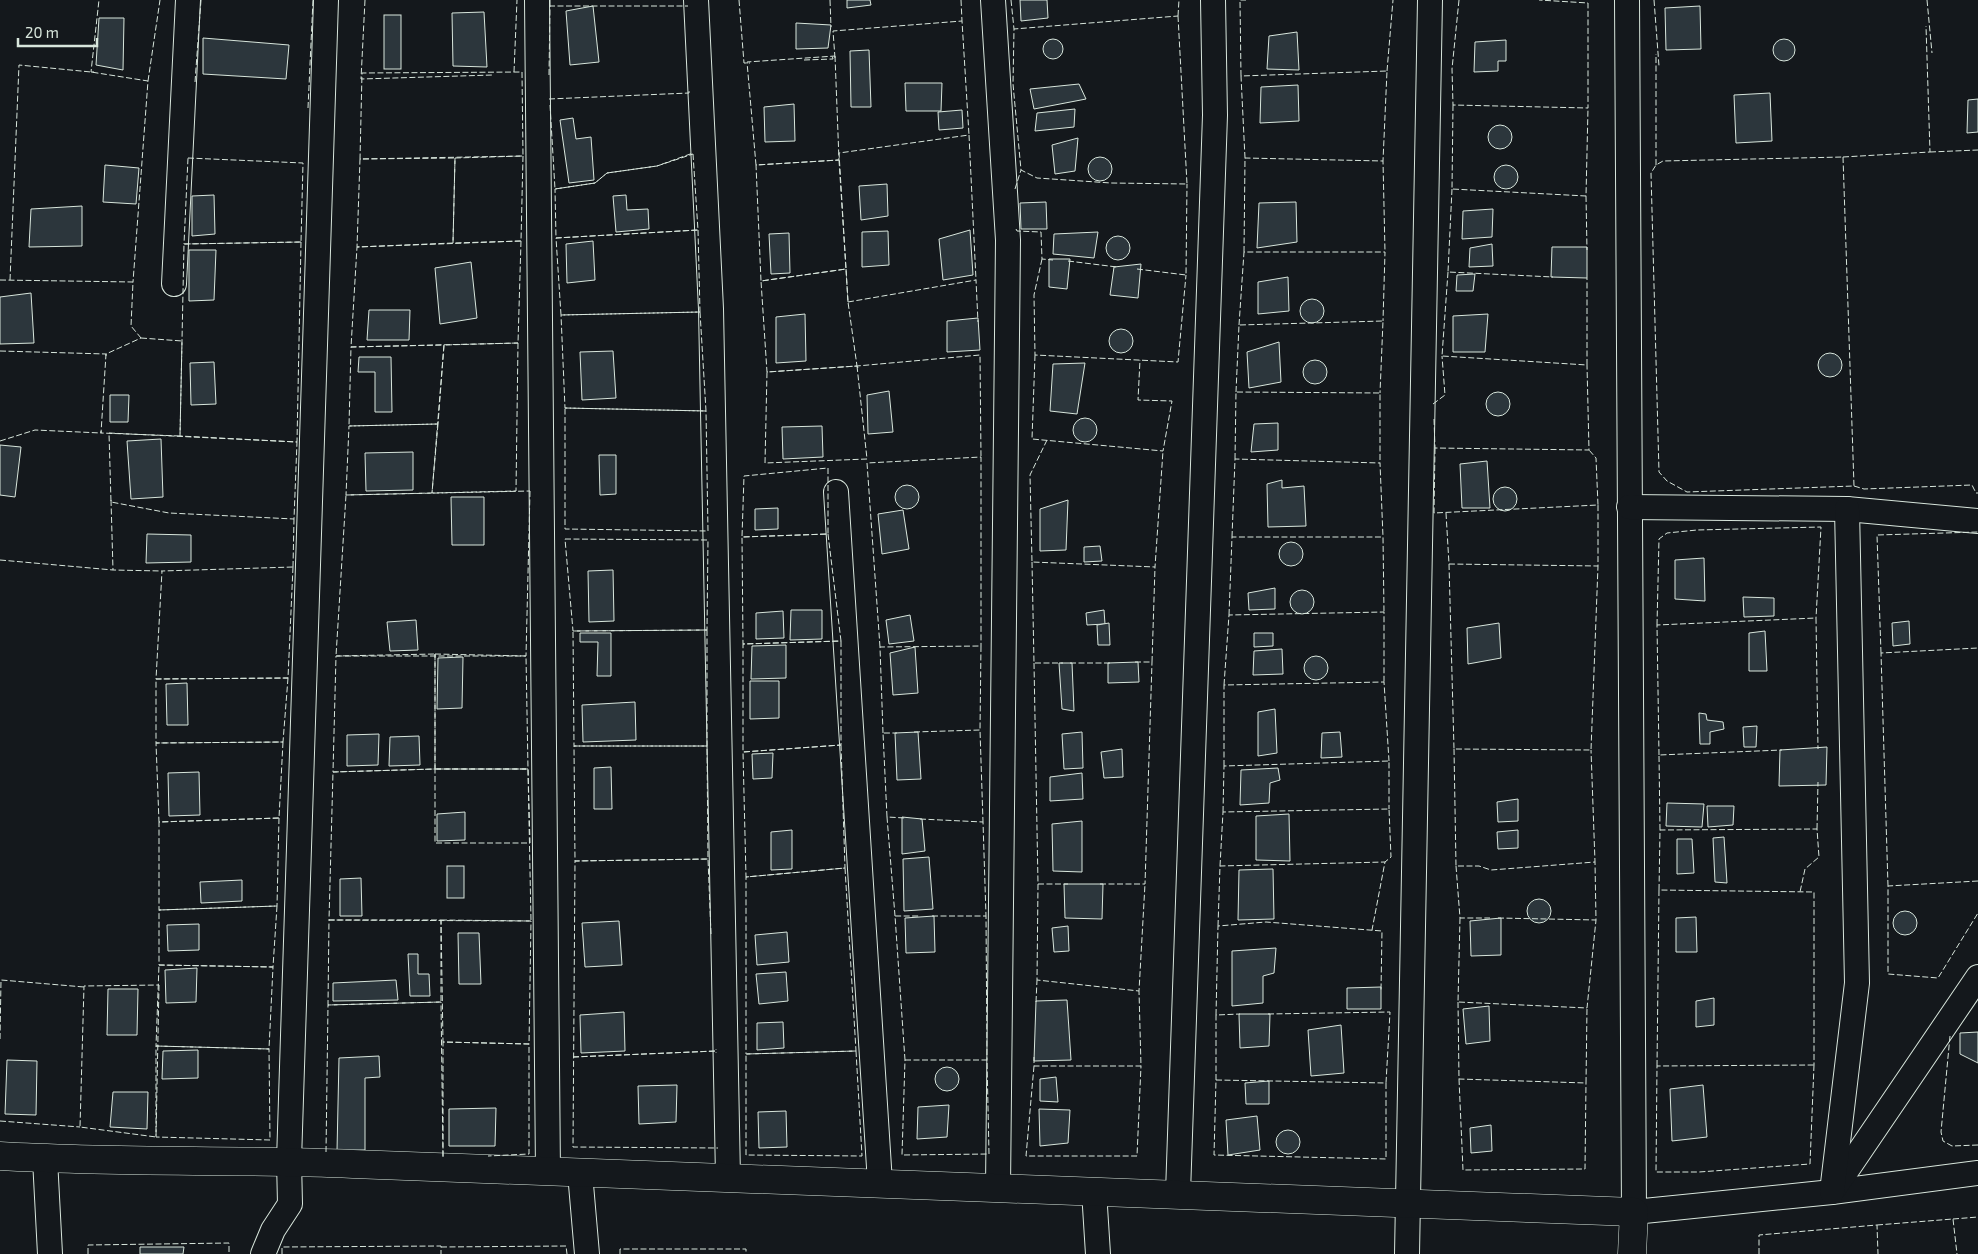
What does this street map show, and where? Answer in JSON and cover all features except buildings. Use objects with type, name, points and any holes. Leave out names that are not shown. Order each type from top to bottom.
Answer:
[{"type":"main road","points":[[0,1156],[289,1161],[548,1172],[1178,1193],[1634,1212],[1632,1254]]},
{"type":"street","points":[[174,284],[188,0]]},
{"type":"street","points":[[263,1254],[273,1230],[290,1204],[289,1161],[326,0]]},
{"type":"street","points":[[537,0],[548,1172]]},
{"type":"street","points":[[696,0],[711,309],[728,1177]]},
{"type":"street","points":[[993,0],[1008,240],[998,1187]]},
{"type":"street","points":[[1178,1193],[1215,115],[1213,0]]},
{"type":"street","points":[[1407,1254],[1430,0]]},
{"type":"street","points":[[1627,0],[1634,1212],[1832,1192],[1978,1173]]},
{"type":"street","points":[[836,492],[880,1183]]},
{"type":"street","points":[[1629,507],[1847,510],[1978,521]]},
{"type":"street","points":[[1832,1192],[1857,982],[1847,510]]},
{"type":"street","points":[[1832,1192],[1978,977]]},
{"type":"street","points":[[44,1158],[50,1254]]},
{"type":"street","points":[[580,1173],[587,1254]]},
{"type":"street","points":[[1094,1191],[1098,1254]]},
{"type":"fence","points":[[94,72],[91,72],[99,0]]},
{"type":"fence","points":[[148,81],[160,0]]},
{"type":"fence","points":[[195,82],[201,0]]},
{"type":"fence","points":[[308,108],[313,0]]},
{"type":"fence","points":[[365,0],[361,79],[493,75]]},
{"type":"fence","points":[[514,72],[517,0]]},
{"type":"fence","points":[[550,0],[550,6]]},
{"type":"fence","points":[[739,0],[744,63],[750,63]]},
{"type":"fence","points":[[830,0],[831,27]]},
{"type":"fence","points":[[961,0],[962,21]]},
{"type":"fence","points":[[1011,0],[1014,29]]},
{"type":"fence","points":[[1178,16],[1179,0]]},
{"type":"fence","points":[[1241,76],[1240,0],[1246,0]]},
{"type":"fence","points":[[1387,71],[1393,0]]},
{"type":"fence","points":[[1459,0],[1452,69],[1453,105],[1588,108],[1588,3],[1539,0]]},
{"type":"fence","points":[[1654,0],[1659,66]]},
{"type":"fence","points":[[1927,0],[1932,53]]},
{"type":"fence","points":[[549,75],[550,6],[688,6]]},
{"type":"fence","points":[[1178,16],[1187,184],[1111,183],[1037,178],[1021,170],[1013,84],[1014,29],[1178,16]]},
{"type":"fence","points":[[835,58],[833,31],[962,21],[969,135]]},
{"type":"fence","points":[[1843,157],[1930,152],[1926,26]]},
{"type":"fence","points":[[1656,54],[1656,165]]},
{"type":"fence","points":[[804,60],[833,59],[832,55]]},
{"type":"fence","points":[[835,56],[839,160],[756,165],[747,62],[835,56]]},
{"type":"fence","points":[[10,280],[19,65],[91,72],[148,81],[133,282]]},
{"type":"fence","points":[[1245,158],[1241,76],[1387,71],[1383,161]]},
{"type":"fence","points":[[522,72],[523,156],[360,159],[362,73],[522,72]]},
{"type":"fence","points":[[549,99],[689,93],[689,91]]},
{"type":"fence","points":[[550,105],[555,189],[595,183],[607,173],[657,166],[693,153]]},
{"type":"fence","points":[[1453,105],[1452,189],[1586,196],[1588,108]]},
{"type":"fence","points":[[848,302],[839,153],[969,135],[976,280]]},
{"type":"fence","points":[[1930,152],[1978,150]]},
{"type":"fence","points":[[693,154],[698,230],[556,238],[555,189],[595,183],[607,173],[657,166],[693,154]]},
{"type":"fence","points":[[523,156],[521,241],[453,243],[455,158],[523,156]]},
{"type":"fence","points":[[1843,157],[1854,486],[1687,492],[1667,481],[1659,472],[1651,173],[1656,165],[1663,161],[1843,157]]},
{"type":"fence","points":[[188,158],[303,163],[301,242],[184,244],[188,158]]},
{"type":"fence","points":[[455,158],[453,243],[357,247],[360,159],[455,158]]},
{"type":"fence","points":[[1244,252],[1245,158],[1383,161],[1385,252]]},
{"type":"fence","points":[[839,160],[846,269],[761,281],[756,165],[839,160]]},
{"type":"fence","points":[[1015,189],[1021,170]]},
{"type":"fence","points":[[1137,269],[1186,275],[1187,184]]},
{"type":"fence","points":[[1452,189],[1448,272],[1553,277]]},
{"type":"fence","points":[[1586,196],[1587,250]]},
{"type":"fence","points":[[1016,229],[1017,231],[1041,232],[1042,259],[1053,260]]},
{"type":"fence","points":[[698,230],[700,312],[561,315],[556,238],[698,230]]},
{"type":"fence","points":[[521,241],[518,343],[351,347],[357,247],[521,241]]},
{"type":"fence","points":[[301,242],[297,442],[180,436],[184,244],[301,242]]},
{"type":"fence","points":[[1239,325],[1244,252],[1385,252],[1383,321]]},
{"type":"fence","points":[[1042,259],[1034,295],[1035,355],[1178,362],[1186,275]]},
{"type":"fence","points":[[1068,261],[1117,267]]},
{"type":"fence","points":[[846,269],[848,302],[857,366],[767,372],[761,281],[846,269]]},
{"type":"fence","points":[[1448,272],[1442,356],[1587,365],[1587,278]]},
{"type":"fence","points":[[0,280],[133,282],[131,326],[141,338]]},
{"type":"fence","points":[[848,302],[976,280],[978,322]]},
{"type":"fence","points":[[700,312],[706,411],[565,408],[561,315],[700,312]]},
{"type":"fence","points":[[1236,392],[1239,325],[1383,321],[1380,393]]},
{"type":"fence","points":[[141,338],[182,341],[180,436],[101,433],[106,354],[141,338]]},
{"type":"fence","points":[[518,343],[516,491],[432,493],[444,345],[518,343]]},
{"type":"fence","points":[[444,345],[438,424],[349,426],[351,347],[444,345]]},
{"type":"fence","points":[[0,351],[106,354],[106,356]]},
{"type":"fence","points":[[858,368],[857,366],[980,355],[981,457]]},
{"type":"fence","points":[[1035,355],[1032,439],[1163,451],[1172,401],[1138,400],[1140,360]]},
{"type":"fence","points":[[1433,404],[1445,395],[1442,356]]},
{"type":"fence","points":[[1434,419],[1435,448],[1589,450],[1587,365]]},
{"type":"fence","points":[[857,366],[867,459],[765,463],[767,372],[857,366]]},
{"type":"fence","points":[[1235,459],[1236,392],[1380,393],[1380,463]]},
{"type":"fence","points":[[565,408],[706,411],[708,531],[565,529],[565,408]]},
{"type":"fence","points":[[438,424],[432,493],[346,495],[349,426],[438,424]]},
{"type":"fence","points":[[0,441],[35,430],[101,433],[101,431]]},
{"type":"fence","points":[[109,433],[297,442],[294,519],[169,513],[111,502],[109,433]]},
{"type":"fence","points":[[1047,440],[1030,475],[1032,562],[1155,567],[1163,451]]},
{"type":"fence","points":[[1435,448],[1434,513],[1598,505],[1596,458],[1589,450]]},
{"type":"fence","points":[[880,647],[867,463],[981,457],[981,646]]},
{"type":"fence","points":[[1232,537],[1235,459],[1380,463],[1383,537]]},
{"type":"fence","points":[[828,468],[828,534],[742,537],[744,476],[828,468]]},
{"type":"fence","points":[[1854,486],[1864,489],[1972,485],[1976,493],[1978,493]]},
{"type":"fence","points":[[530,491],[526,656],[336,656],[346,495],[530,491]]},
{"type":"fence","points":[[111,500],[113,570]]},
{"type":"fence","points":[[1446,513],[1449,564],[1598,566],[1598,505]]},
{"type":"fence","points":[[293,567],[294,519]]},
{"type":"fence","points":[[1657,625],[1659,539],[1667,533],[1697,530],[1821,527],[1816,618]]},
{"type":"fence","points":[[1881,653],[1877,535],[1978,532]]},
{"type":"fence","points":[[828,534],[841,641],[743,644],[742,537],[828,534]]},
{"type":"fence","points":[[1229,615],[1232,537],[1383,537],[1384,612]]},
{"type":"fence","points":[[565,539],[708,540],[707,630],[573,631],[565,539]]},
{"type":"fence","points":[[0,560],[113,570],[162,571]]},
{"type":"fence","points":[[1032,562],[1034,663],[1063,663]]},
{"type":"fence","points":[[1449,564],[1454,749],[1591,750],[1598,566]]},
{"type":"fence","points":[[293,567],[288,678],[156,679],[162,571],[293,567]]},
{"type":"fence","points":[[1135,662],[1152,662],[1155,567]]},
{"type":"fence","points":[[1224,685],[1229,615],[1384,612],[1384,682]]},
{"type":"fence","points":[[1659,755],[1657,625],[1816,618],[1818,749]]},
{"type":"fence","points":[[707,630],[707,746],[574,746],[573,631],[707,630]]},
{"type":"fence","points":[[841,641],[841,745],[743,752],[743,644],[841,641]]},
{"type":"fence","points":[[883,733],[880,647],[981,646],[980,730]]},
{"type":"fence","points":[[1888,886],[1881,653],[1978,648]]},
{"type":"fence","points":[[435,654],[435,769],[333,772],[336,656],[435,654]]},
{"type":"fence","points":[[435,654],[526,656],[528,769],[435,769],[435,654]]},
{"type":"fence","points":[[1100,884],[1145,884],[1152,662]]},
{"type":"fence","points":[[1034,663],[1038,884],[1068,884]]},
{"type":"fence","points":[[1070,663],[1110,663]]},
{"type":"fence","points":[[288,678],[283,742],[156,743],[156,679],[288,678]]},
{"type":"fence","points":[[1224,766],[1224,685],[1384,682],[1389,761]]},
{"type":"fence","points":[[914,732],[980,730],[983,822]]},
{"type":"fence","points":[[887,817],[883,733],[897,733]]},
{"type":"fence","points":[[283,742],[279,818],[159,822],[156,743],[283,742]]},
{"type":"fence","points":[[841,745],[845,868],[746,877],[743,752],[841,745]]},
{"type":"fence","points":[[574,746],[707,746],[708,859],[575,861],[574,746]]},
{"type":"fence","points":[[1454,749],[1456,866],[1479,866],[1491,870],[1595,862],[1591,750]]},
{"type":"fence","points":[[1660,830],[1659,755],[1782,750]]},
{"type":"fence","points":[[1223,812],[1224,766],[1389,761],[1389,809]]},
{"type":"fence","points":[[435,769],[528,769],[531,921],[329,920],[333,772],[435,769]]},
{"type":"fence","points":[[435,769],[528,769],[530,843],[435,843],[435,769]]},
{"type":"fence","points":[[1817,829],[1818,782]]},
{"type":"fence","points":[[1220,866],[1223,812],[1389,809],[1391,857],[1385,862]]},
{"type":"fence","points":[[895,916],[887,817],[905,818]]},
{"type":"fence","points":[[279,818],[277,906],[159,910],[159,822],[279,818]]},
{"type":"fence","points":[[920,819],[983,822],[986,916]]},
{"type":"fence","points":[[1659,890],[1660,830],[1817,829],[1819,857],[1805,869],[1800,892]]},
{"type":"fence","points":[[711,934],[708,859],[575,861],[573,1147],[718,1148]]},
{"type":"fence","points":[[1218,926],[1220,866],[1385,862],[1372,930]]},
{"type":"fence","points":[[1498,918],[1596,920],[1595,862]]},
{"type":"fence","points":[[1456,866],[1460,918],[1490,918]]},
{"type":"fence","points":[[845,868],[856,1051],[746,1054],[746,877],[845,868]]},
{"type":"fence","points":[[1978,881],[1888,886],[1888,974],[1938,978],[1978,913]]},
{"type":"fence","points":[[1038,884],[1037,980],[1139,991],[1145,884]]},
{"type":"fence","points":[[1657,1066],[1659,890],[1814,892],[1814,1065]]},
{"type":"fence","points":[[277,906],[273,967],[159,965],[159,910],[277,906]]},
{"type":"fence","points":[[905,1060],[895,916],[920,916]]},
{"type":"fence","points":[[932,916],[986,916],[987,1060]]},
{"type":"fence","points":[[1460,918],[1458,1002],[1587,1008],[1596,920]]},
{"type":"fence","points":[[329,920],[441,920],[441,1002],[328,1005],[329,920]]},
{"type":"fence","points":[[441,920],[531,921],[529,1044],[443,1042],[441,920]]},
{"type":"fence","points":[[1216,1015],[1218,926],[1266,922],[1382,931],[1381,990]]},
{"type":"fence","points":[[159,965],[273,967],[269,1049],[156,1046],[159,965]]},
{"type":"fence","points":[[0,1039],[1,980],[84,987]]},
{"type":"fence","points":[[1036,1002],[1037,980]]},
{"type":"fence","points":[[159,985],[156,1137],[80,1127],[84,986],[159,985]]},
{"type":"fence","points":[[1034,1057],[1034,1066],[1141,1066],[1139,991]]},
{"type":"fence","points":[[326,1152],[328,1005],[441,1002],[443,1157]]},
{"type":"fence","points":[[1458,1002],[1459,1079],[1586,1083],[1587,1008]]},
{"type":"fence","points":[[1268,1014],[1390,1012],[1386,1083]]},
{"type":"fence","points":[[1216,1080],[1216,1015],[1240,1014]]},
{"type":"fence","points":[[1950,1036],[1941,1132],[1943,1141],[1952,1146],[1978,1145]]},
{"type":"fence","points":[[443,1157],[443,1042],[529,1044],[529,1154],[488,1156]]},
{"type":"fence","points":[[156,1046],[269,1049],[270,1140],[156,1137],[156,1046]]},
{"type":"fence","points":[[573,1057],[716,1051],[716,1049]]},
{"type":"fence","points":[[573,1057],[716,1051],[716,1053]]},
{"type":"fence","points":[[856,1051],[862,1156],[746,1155],[746,1054],[856,1051]]},
{"type":"fence","points":[[905,1060],[987,1060],[989,1154],[902,1155],[905,1060]]},
{"type":"fence","points":[[1814,1065],[1810,1164],[1699,1172],[1656,1172],[1657,1066],[1814,1065]]},
{"type":"fence","points":[[1034,1066],[1026,1156],[1137,1156],[1141,1066]]},
{"type":"fence","points":[[1459,1079],[1463,1170],[1585,1169],[1586,1083]]},
{"type":"fence","points":[[1216,1080],[1386,1083],[1386,1159],[1214,1155],[1216,1080]]},
{"type":"fence","points":[[0,1121],[80,1127]]},
{"type":"fence","points":[[1953,1219],[1978,1217]]},
{"type":"fence","points":[[1877,1225],[1953,1219],[1957,1254]]},
{"type":"fence","points":[[1759,1254],[1759,1235],[1877,1225],[1878,1254]]},
{"type":"fence","points":[[88,1254],[88,1245],[229,1243],[229,1254]]},
{"type":"fence","points":[[282,1254],[282,1247],[441,1246],[441,1254]]},
{"type":"fence","points":[[441,1247],[566,1246],[567,1254]]},
{"type":"fence","points":[[620,1254],[620,1249],[746,1249],[746,1254]]}]
